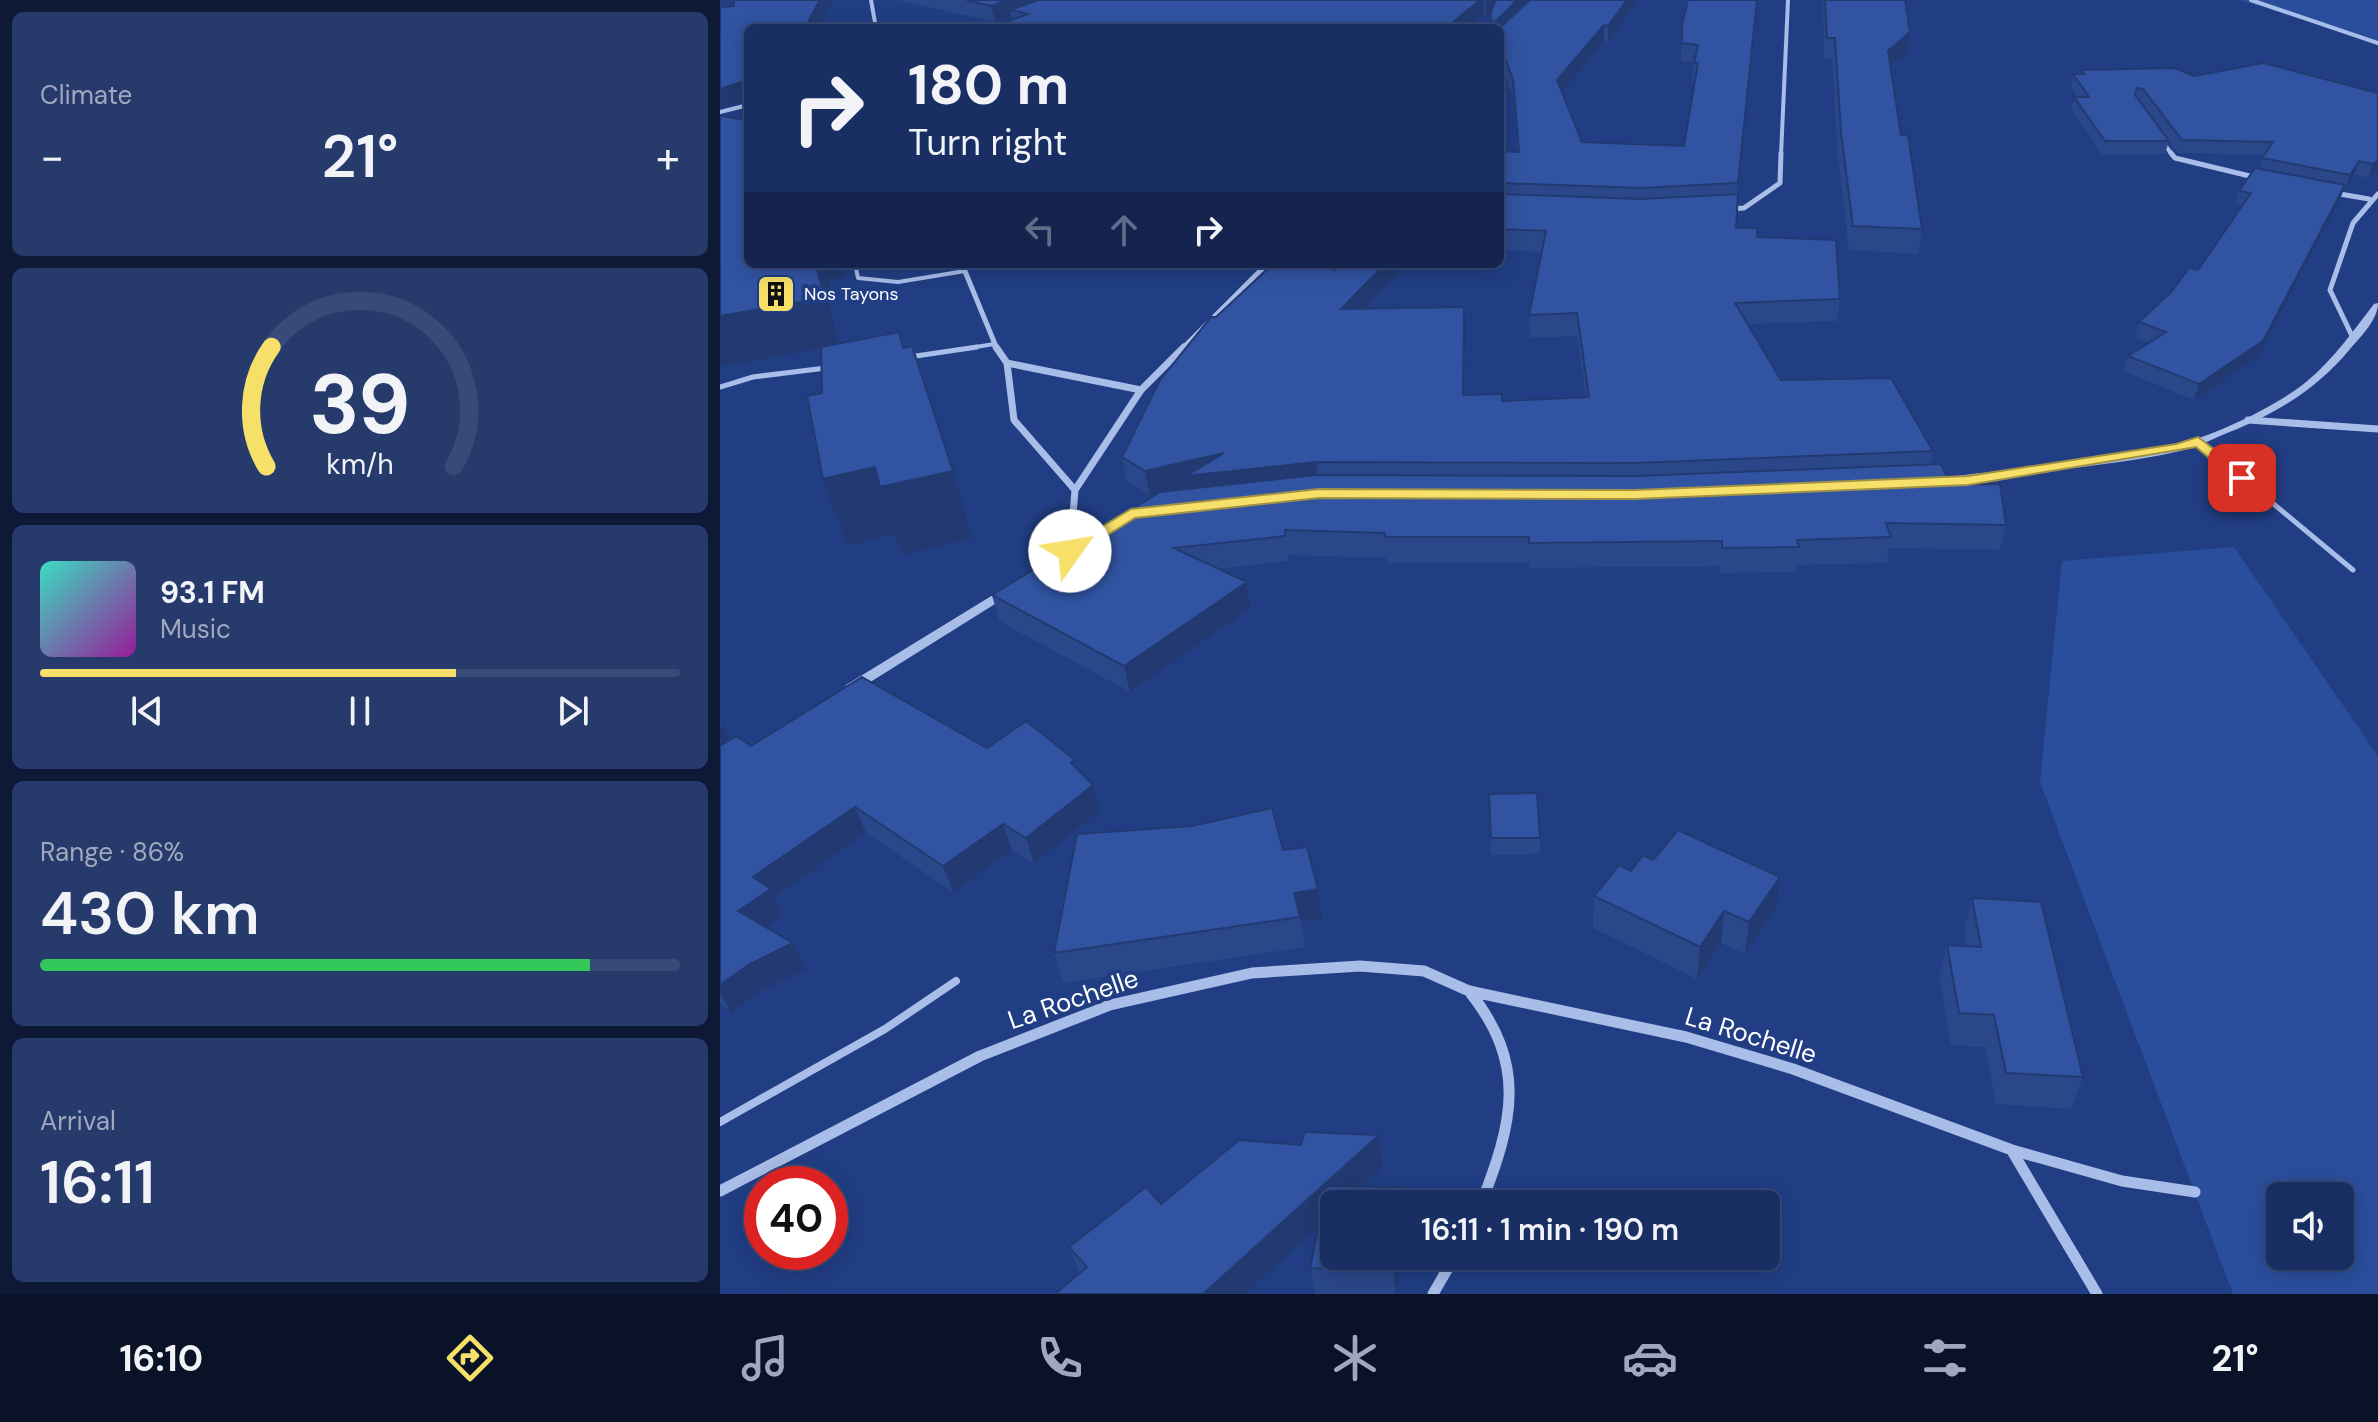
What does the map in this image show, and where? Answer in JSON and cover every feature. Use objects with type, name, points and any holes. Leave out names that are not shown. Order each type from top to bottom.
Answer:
[{"type":"street","points":[[871,0],[875,24]]},
{"type":"street","points":[[1715,210],[1744,208],[1780,183],[1788,0]]},
{"type":"street","points":[[2251,0],[2378,43]]},
{"type":"street","points":[[720,112],[744,106]]},
{"type":"street","points":[[2159,137],[2175,158],[2260,178]]},
{"type":"street","points":[[2322,190],[2369,199]]},
{"type":"street","points":[[2353,338],[2330,290],[2353,225],[2369,199],[2378,194]]},
{"type":"street","points":[[963,268],[994,344],[1007,363],[1014,420],[1075,490]]},
{"type":"street","points":[[1057,559],[1076,547],[1075,490],[1141,390],[1263,268]]},
{"type":"street","points":[[1921,482],[1983,478],[2179,448],[2198,441],[2248,420],[2307,387],[2378,306]]},
{"type":"street","points":[[1007,363],[1141,390]]},
{"type":"street","points":[[2248,420],[2378,429]]},
{"type":"street","points":[[843,693],[1017,584]]},
{"type":"street","name":"La Rochelle","points":[[720,1191],[980,1056],[1110,1005],[1252,973],[1360,966],[1424,971],[1469,991],[1686,1037],[1793,1069],[2012,1150],[2122,1181],[2195,1192]]},
{"type":"street","points":[[1469,991],[1502,1040],[1508,1081],[1505,1125],[1485,1190]]},
{"type":"street","points":[[2012,1150],[2097,1294]]},
{"type":"street","points":[[1433,1294],[1447,1270]]},
{"type":"lane","points":[[856,268],[858,278],[878,283],[910,282],[959,268]]},
{"type":"lane","points":[[901,358],[994,344]]},
{"type":"lane","points":[[720,387],[753,377],[841,366]]},
{"type":"lane","points":[[2198,441],[2353,570]]},
{"type":"lane","points":[[720,1122],[872,1036],[956,981]]},
{"type":"shaded area","points":[[2240,0],[2378,0],[2378,44]]},
{"type":"shaded area","points":[[2234,547],[2378,756],[2378,1294],[2233,1294],[2040,782],[2062,561]]},
{"type":"building","points":[[734,0],[820,0],[807,24],[744,24],[744,84],[720,89],[720,7],[734,6]]},
{"type":"building","points":[[966,0],[1008,0],[991,6]]},
{"type":"building","points":[[1039,0],[1480,0],[1451,24],[1000,24],[1028,14],[1010,10]]},
{"type":"building","points":[[1496,0],[1517,0],[1495,22],[1500,24],[1493,24],[1490,15]]},
{"type":"building","points":[[1530,0],[1627,0],[1608,26],[1604,25],[1557,80],[1582,142],[1684,146],[1698,63],[1694,63],[1698,45],[1682,43],[1682,25],[1688,0],[1757,0],[1738,183],[1641,188],[1504,183],[1504,151],[1519,152],[1513,80],[1504,55],[1504,24]]},
{"type":"building","points":[[1825,0],[1905,0],[1910,32],[1888,51],[1901,135],[1908,135],[1922,229],[1853,226],[1841,133],[1835,38],[1827,38]]},
{"type":"building","points":[[2263,63],[2378,93],[2378,161],[2373,164],[2359,161],[2350,175],[2262,158],[2273,142],[2182,140],[2143,89],[2137,88],[2135,95],[2169,141],[2105,141],[2074,97],[2089,97],[2073,74],[2084,74],[2081,70],[2175,68],[2194,76]]},
{"type":"building","points":[[720,116],[744,119],[744,268],[817,268],[824,298],[720,316]]},
{"type":"building","points":[[2255,168],[2345,185],[2263,341],[2199,384],[2128,356],[2166,332],[2139,322],[2172,291],[2189,268],[2198,270],[2251,193],[2239,191]]},
{"type":"building","points":[[1504,194],[1641,199],[1738,194],[1736,228],[1757,228],[1757,237],[1836,240],[1840,299],[1735,303],[1781,380],[1891,378],[1933,451],[1636,463],[1316,462],[1186,476],[1224,453],[1145,471],[1122,457],[1160,380],[1211,317],[1216,317],[1269,268],[1381,268],[1341,309],[1464,307],[1463,395],[1502,394],[1502,401],[1589,397],[1577,313],[1529,315],[1546,231],[1504,229]]},
{"type":"building","points":[[899,332],[903,348],[912,346],[953,471],[880,487],[875,467],[823,479],[807,396],[822,393],[821,347]]},
{"type":"building","points":[[1941,464],[1951,485],[2000,484],[2006,525],[1886,523],[1891,537],[1797,540],[1799,547],[1722,548],[1722,541],[1529,543],[1529,537],[1385,537],[1385,533],[1285,530],[1285,536],[1174,548],[1247,582],[1124,666],[992,595],[1160,492],[1316,475],[1636,476]]},
{"type":"building","points":[[862,677],[987,748],[1026,721],[1074,759],[1071,763],[1093,785],[1026,838],[1003,824],[943,866],[855,807],[753,877],[771,889],[738,911],[793,943],[748,965],[720,985],[720,746],[737,736],[751,746]]},
{"type":"building","points":[[1537,793],[1540,838],[1491,838],[1489,794]]},
{"type":"building","points":[[1272,808],[1283,850],[1307,847],[1318,889],[1294,893],[1300,917],[1054,953],[1077,834],[1192,826]]},
{"type":"building","points":[[1678,830],[1780,877],[1749,922],[1724,911],[1700,947],[1594,896],[1619,865],[1631,871],[1643,855],[1653,860]]},
{"type":"building","points":[[1972,898],[2041,902],[2083,1077],[2006,1073],[1994,1015],[1959,1013],[1947,945],[1981,947]]},
{"type":"building","points":[[1305,1132],[1379,1135],[1203,1294],[1055,1294],[1087,1267],[1069,1247],[1146,1187],[1161,1204],[1239,1140],[1301,1145]]},
{"type":"building","points":[[1327,1186],[1403,1187],[1403,1190],[1326,1190]]},
{"type":"building","points":[[1320,1220],[1320,1268],[1310,1268]]},
{"type":"place","name":"Nos Tayons","points":[[776,294]]},
{"type":"route","points":[[1070,551],[1131,514],[1319,493],[1635,494],[1968,480],[2179,448],[2198,441],[2242,478]]}]
